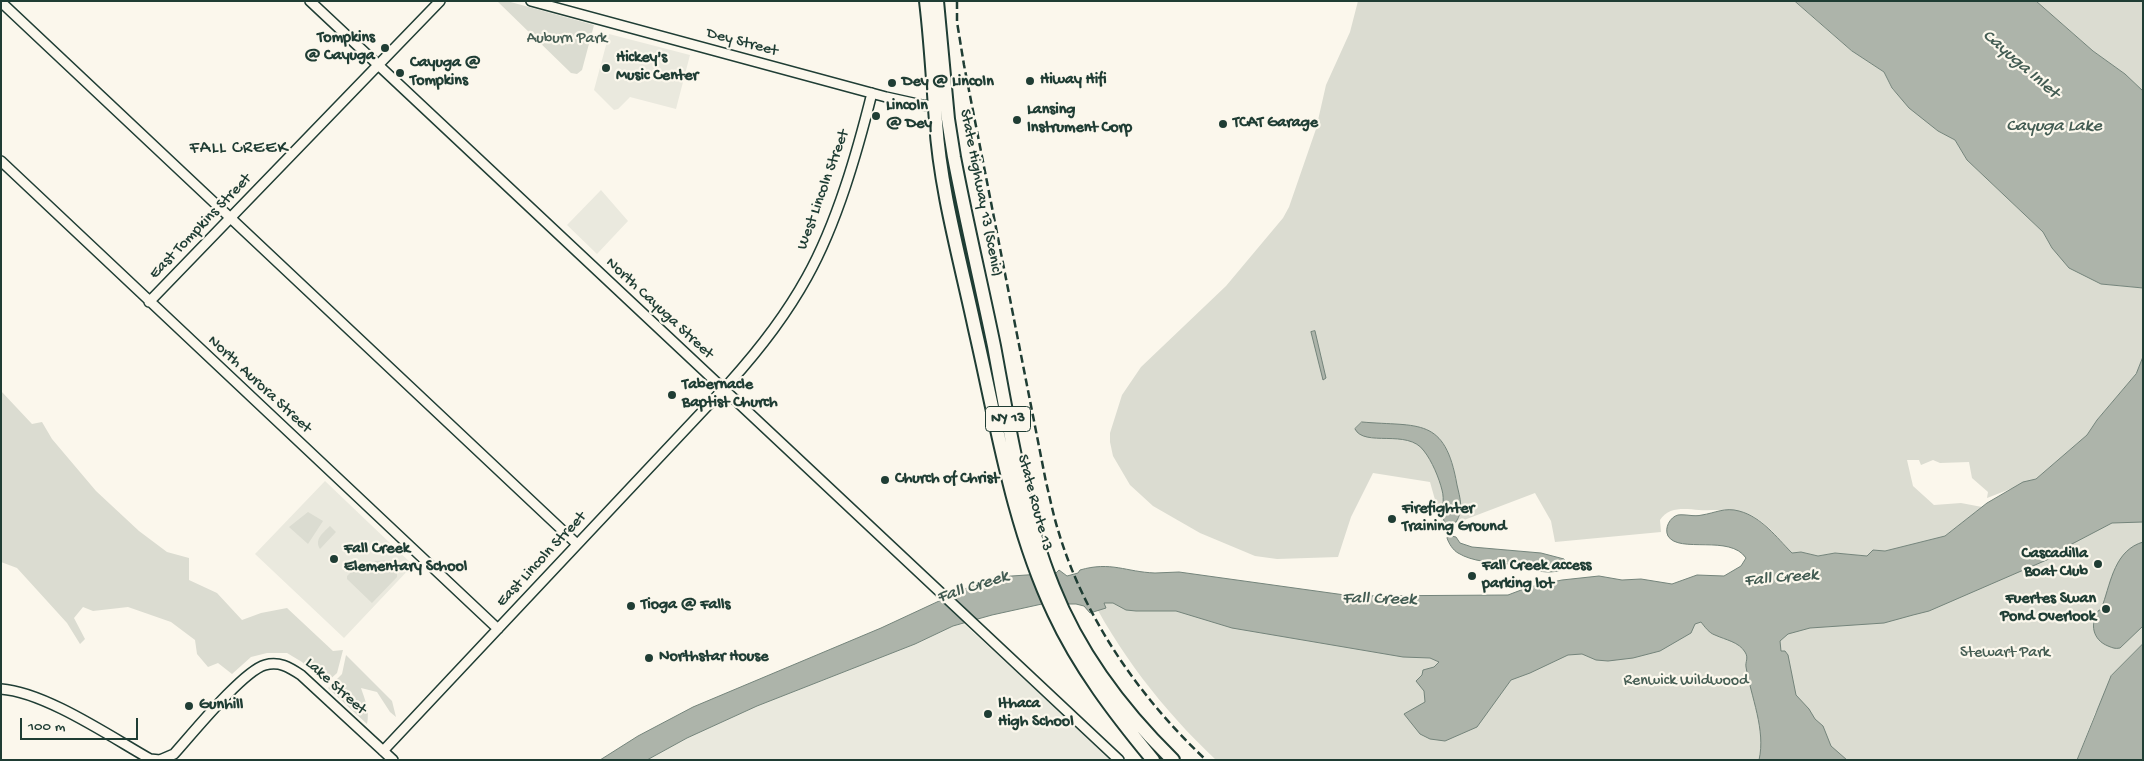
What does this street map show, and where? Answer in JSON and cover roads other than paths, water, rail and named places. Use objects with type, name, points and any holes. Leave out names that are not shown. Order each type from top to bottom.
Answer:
[{"type":"highway","name":"NY 13","points":[[926,1],[941,106]]},
{"type":"highway","name":"NY 13","points":[[937,1],[941,106]]},
{"type":"highway","name":"State Highway 13 (Scenic)","points":[[941,106],[982,288]]},
{"type":"highway","name":"State Route 13","points":[[941,106],[938,136],[949,207],[999,433],[1034,550]]},
{"type":"highway","name":"State Route 13","points":[[982,288],[1042,586],[1102,695],[1153,760]]},
{"type":"highway","name":"State Route 13","points":[[1070,634],[1115,695],[1173,760]]},
{"type":"street","name":"North Cayuga Street","points":[[310,1],[1119,760]]},
{"type":"street","name":"East Tompkins Street","points":[[150,302],[440,1]]},
{"type":"street","name":"Dey Street","points":[[531,1],[872,93],[909,102],[941,106]]},
{"type":"street","points":[[1,2],[577,544]]},
{"type":"street","name":"West Lincoln Street","points":[[723,390],[773,330],[808,276],[828,234],[838,206],[872,93]]},
{"type":"street","name":"North Aurora Street","points":[[1,161],[498,629]]},
{"type":"street","name":"East Lincoln Street","points":[[383,751],[723,390]]},
{"type":"street","name":"Lake Street","points":[[1,689],[14,690],[44,700],[150,759],[160,760],[174,754],[247,674],[263,665],[281,664],[289,666],[301,675],[393,760]]},
{"type":"water","name":"Cayuga Lake","points":[[1795,1],[2036,1],[2093,51],[2125,74],[2143,91],[2143,288],[2101,284],[2069,268],[2052,248],[2043,232],[1967,160],[1955,140],[1938,131],[1909,108],[1892,88],[1884,72],[1852,51]]},
{"type":"water","points":[[1315,331],[1326,378],[1323,380],[1311,332]]},
{"type":"water","name":"Fall Creek","points":[[2143,357],[2143,522],[2112,523],[2070,545],[2065,552],[1929,611],[1884,623],[1810,628],[1788,634],[1780,641],[1781,651],[1785,651],[1788,655],[1796,695],[1823,726],[1831,746],[1847,760],[1759,760],[1761,737],[1746,667],[1746,654],[1736,644],[1711,633],[1701,622],[1695,624],[1691,633],[1660,651],[1633,658],[1608,661],[1596,660],[1582,654],[1568,655],[1511,680],[1477,727],[1445,741],[1430,739],[1420,734],[1404,714],[1425,702],[1424,691],[1416,681],[1422,675],[1423,670],[1434,667],[1439,662],[1430,658],[1403,657],[1232,628],[1176,611],[1126,610],[1113,603],[1104,603],[1106,608],[1090,613],[1084,606],[1076,604],[1042,604],[953,626],[915,644],[757,706],[687,738],[647,760],[600,760],[638,736],[693,707],[881,628],[980,582],[997,577],[1056,573],[1059,570],[1067,576],[1078,573],[1080,570],[1110,567],[1155,573],[1179,572],[1352,596],[1508,595],[1529,587],[1562,580],[1599,576],[1622,580],[1641,579],[1672,584],[1697,575],[1724,576],[1741,566],[1746,558],[1739,551],[1729,547],[1683,544],[1674,541],[1668,536],[1667,526],[1670,520],[1678,515],[1699,516],[1720,511],[1739,511],[1762,523],[1792,553],[1801,552],[1818,556],[1835,553],[1867,556],[1873,550],[1885,551],[1945,536],[1987,503],[2023,482],[2036,479],[2087,435],[2097,420],[2136,374]]},
{"type":"water","points":[[1362,422],[1414,426],[1437,436],[1445,447],[1452,463],[1461,504],[1456,522],[1447,524],[1444,521],[1441,485],[1424,451],[1417,444],[1408,441],[1367,437],[1360,434],[1355,429]]},
{"type":"water","points":[[1451,536],[1456,537],[1460,543],[1472,547],[1541,553],[1564,559],[1568,566],[1562,570],[1546,572],[1476,560],[1454,550],[1447,538]]},
{"type":"water","points":[[2143,542],[2143,626],[2120,648],[2113,648],[2103,643],[2096,636],[2093,626],[2094,621],[2099,610],[2106,611],[2108,608],[2103,604],[2120,559],[2134,546]]},
{"type":"water","points":[[2143,644],[2143,760],[2077,760],[2111,676]]},
{"type":"railway","points":[[957,1],[957,22],[964,65],[1046,482],[1058,530],[1069,563],[1083,594],[1117,655],[1159,710],[1206,760]]},
{"type":"place","name":"Tompkins @ Cayuga","points":[[385,48]]},
{"type":"place","name":"Hickey's Music Center","points":[[606,68]]},
{"type":"place","name":"Cayuga @ Tompkins","points":[[400,73]]},
{"type":"place","name":"Hiway Hifi","points":[[1030,81]]},
{"type":"place","name":"Dey @ Lincoln","points":[[892,83]]},
{"type":"place","name":"Lincoln @ Dey","points":[[876,116]]},
{"type":"place","name":"Lansing Instrument Corp","points":[[1017,120]]},
{"type":"place","name":"TCAT Garage","points":[[1223,124]]},
{"type":"place","name":"Tabernacle Baptist Church","points":[[672,395]]},
{"type":"place","name":"Church of Christ","points":[[885,480]]},
{"type":"place","name":"Firefighter Training Ground","points":[[1392,519]]},
{"type":"place","name":"Fall Creek Elementary School","points":[[334,559]]},
{"type":"place","name":"Cascadilla Boat Club","points":[[2098,564]]},
{"type":"place","name":"Fall Creek access parking lot","points":[[1472,576]]},
{"type":"place","name":"Tioga @ Falls","points":[[631,606]]},
{"type":"place","name":"Fuertes Swan Pond Overlook","points":[[2106,609]]},
{"type":"place","name":"Northstar House","points":[[649,658]]},
{"type":"place","name":"Gunhill","points":[[189,706]]},
{"type":"place","name":"Ithaca High School","points":[[988,714]]},
{"type":"district","name":"FALL CREEK","points":[[239,149]]},
{"type":"park label","name":"Auburn Park","points":[[567,40]]},
{"type":"park label","name":"Stewart Park","points":[[2005,654]]},
{"type":"park label","name":"Renwick Wildwood","points":[[1686,682]]},
{"type":"water label","name":"Cayuga Inlet","points":[[2020,65]]}]
